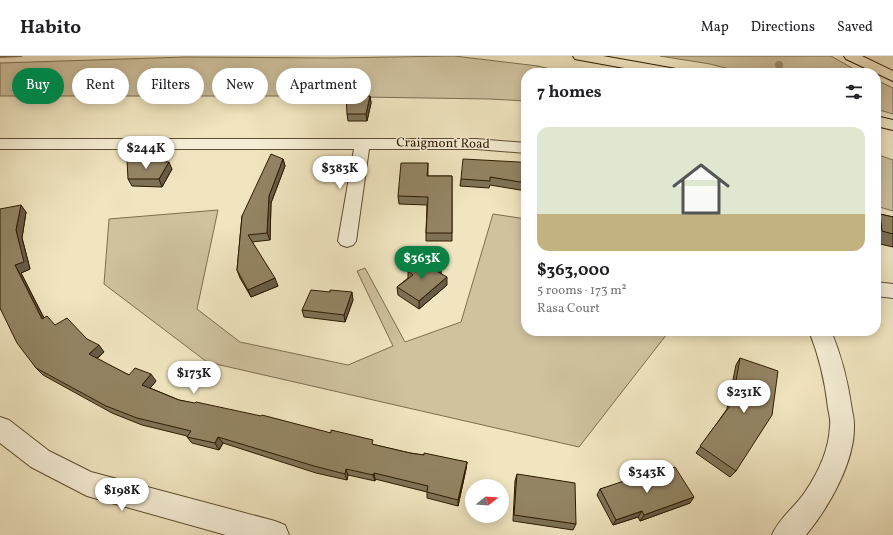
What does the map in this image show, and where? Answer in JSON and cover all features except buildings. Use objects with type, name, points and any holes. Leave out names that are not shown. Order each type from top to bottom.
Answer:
[{"type":"highway","points":[[580,56],[648,68]]},
{"type":"highway","points":[[851,56],[875,68]]},
{"type":"highway","points":[[881,71],[893,77]]},
{"type":"highway","points":[[881,122],[893,125]]},
{"type":"street","points":[[347,242],[362,144]]},
{"type":"street","name":"Craigmont Road","points":[[2,147],[476,144],[521,148]]},
{"type":"street","points":[[881,290],[893,291]]},
{"type":"street","points":[[786,535],[798,525],[819,494],[834,463],[842,428],[838,388],[829,352],[822,336]]},
{"type":"street","points":[[0,428],[40,459],[88,482],[275,535]]},
{"type":"shaded area","points":[[454,56],[546,68],[521,68],[521,101],[371,97],[371,68],[276,68],[276,96],[268,96],[268,68],[212,68],[212,96],[204,96],[204,68],[137,68],[137,96],[129,96],[129,68],[72,68],[72,96],[64,96],[64,68],[12,68],[12,96],[0,96],[0,63],[186,57],[332,58]]},
{"type":"shaded area","points":[[660,56],[831,56],[852,68],[726,68]]},
{"type":"shaded area","points":[[881,82],[893,88],[893,114],[881,110]]},
{"type":"shaded area","points":[[881,156],[893,160],[893,211],[881,207]]},
{"type":"shaded area","points":[[218,210],[197,309],[240,342],[348,365],[393,346],[357,271],[365,268],[405,342],[461,322],[493,214],[521,218],[521,336],[665,336],[579,447],[207,362],[104,284],[109,219]]},
{"type":"waterway","points":[[0,57],[21,56]]}]
